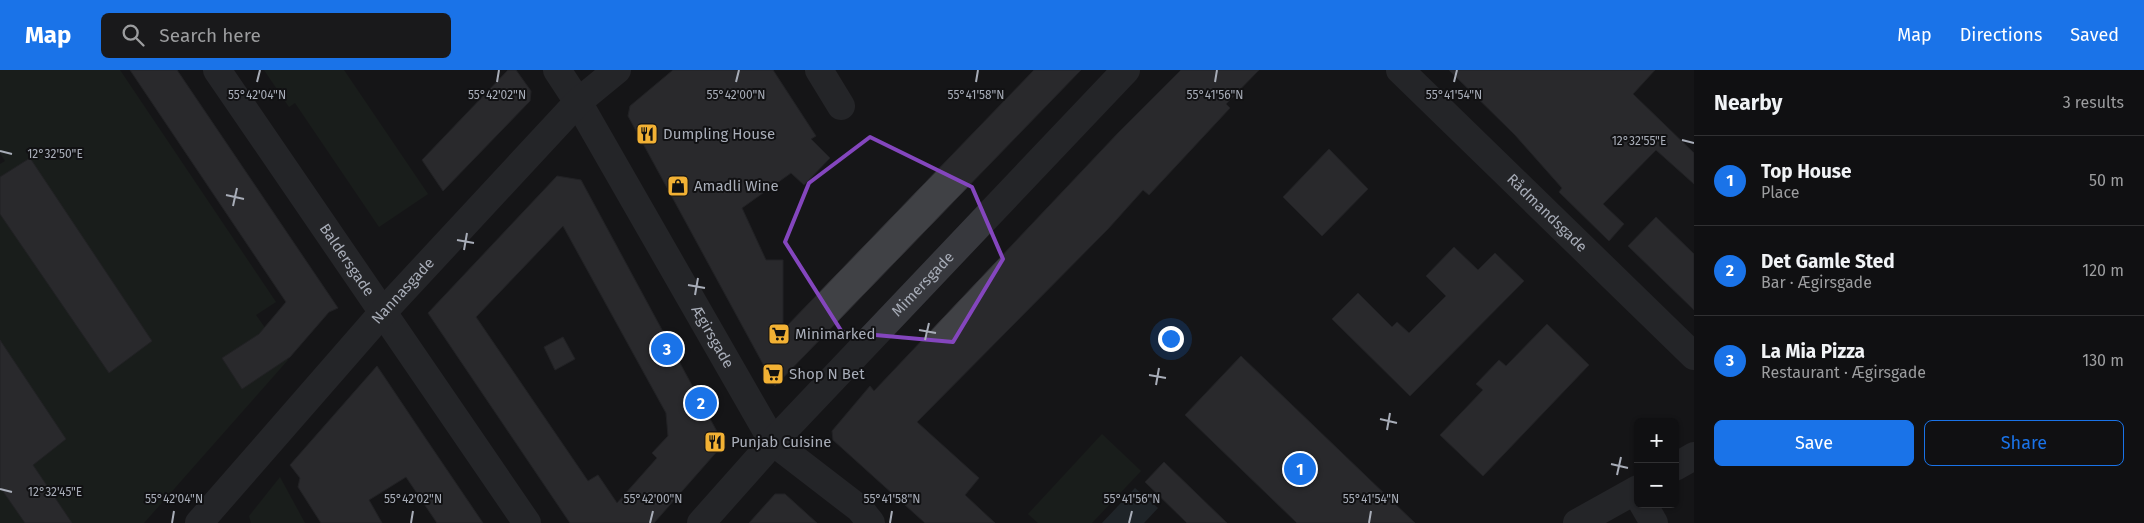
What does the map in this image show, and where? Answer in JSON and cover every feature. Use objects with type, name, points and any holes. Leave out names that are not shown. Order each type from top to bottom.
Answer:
[{"type":"street","name":"Baldersgade","points":[[217,70],[384,311],[527,523]]},
{"type":"street","name":"Ægirsgade","points":[[557,70],[578,102],[773,442],[860,509],[872,523]]},
{"type":"street","name":"Nannasgade","points":[[205,520],[384,311],[578,102],[617,70]]},
{"type":"street","points":[[819,70],[841,106]]},
{"type":"street","name":"Mimersgade","points":[[701,523],[773,442],[1126,70]]},
{"type":"street","name":"Rådmandsgade","points":[[1400,70],[1694,356]]},
{"type":"street","points":[[1679,465],[1694,456]]},
{"type":"street","points":[[1577,523],[1634,496]]},
{"type":"street","points":[[1646,508],[1654,523]]},
{"type":"highlighted area","points":[[870,137],[972,187],[1003,259],[953,342],[842,332],[785,242],[809,183]]},
{"type":"shaded area","points":[[0,70],[120,70],[276,302],[256,315],[288,360],[144,523],[0,523],[0,164],[5,161],[0,153]]},
{"type":"shaded area","points":[[264,70],[344,70],[428,194],[379,227],[295,103],[289,107]]},
{"type":"shaded area","points":[[1102,434],[1141,471],[1092,523],[1038,523],[1028,514]]},
{"type":"shaded area","points":[[280,477],[305,523],[251,523],[249,516]]},
{"type":"shaded area","points":[[1135,488],[1158,508],[1144,523],[1102,523]]},
{"type":"building","points":[[130,70],[177,70],[338,308],[329,312],[290,357],[242,389],[222,358],[259,334],[286,302]]},
{"type":"building","points":[[508,70],[516,70],[531,91],[530,101],[443,191],[422,160]]},
{"type":"building","points":[[673,70],[773,70],[816,136],[811,139],[830,158],[804,185],[791,173],[742,208],[766,260],[783,260],[783,330],[1034,70],[1081,70],[775,386],[628,116],[630,106]]},
{"type":"building","points":[[1181,70],[1259,70],[1226,104],[1230,108],[1149,195],[1143,190],[1108,229],[917,422],[979,478],[965,495],[995,523],[925,523],[833,440],[832,431],[870,386],[874,391],[1118,133]]},
{"type":"building","points":[[1449,70],[1655,70],[1633,94],[1694,153],[1694,184],[1656,150],[1603,204],[1624,224],[1609,241],[1559,192],[1562,188],[1515,135]]},
{"type":"building","points":[[1329,149],[1368,189],[1322,236],[1283,197]]},
{"type":"building","points":[[30,158],[152,341],[109,373],[0,214],[0,177]]},
{"type":"building","points":[[557,176],[581,180],[721,439],[720,448],[654,523],[570,523],[428,313]],"holes":[[[563,226],[666,413],[668,436],[652,453],[657,458],[617,503],[598,475],[588,481],[476,317]]]},
{"type":"building","points":[[1656,217],[1694,254],[1694,310],[1628,246]]},
{"type":"building","points":[[1454,247],[1478,270],[1495,253],[1524,281],[1410,396],[1332,319],[1358,293],[1392,327],[1397,322],[1409,333],[1446,296],[1426,276]]},
{"type":"building","points":[[1547,324],[1589,365],[1483,476],[1440,435],[1483,390],[1476,384],[1499,360],[1506,366]]},
{"type":"building","points":[[563,337],[575,359],[555,370],[544,347]]},
{"type":"building","points":[[0,340],[66,439],[33,465],[72,523],[25,523],[0,487]]},
{"type":"building","points":[[1241,356],[1415,523],[1297,523],[1185,415]]},
{"type":"building","points":[[377,366],[483,523],[437,523],[406,477],[369,500],[382,523],[321,523],[298,487],[300,478],[290,465]]},
{"type":"building","points":[[1164,462],[1227,523],[1187,523],[1145,482]]},
{"type":"building","points":[[775,494],[785,494],[817,523],[749,523]]},
{"type":"place","name":"Dumpling House","points":[[647,134]]},
{"type":"place","name":"Amadli Wine","points":[[678,186]]},
{"type":"place","name":"Minimarked","points":[[779,334]]},
{"type":"place","name":"La Mia Pizza","points":[[667,349]]},
{"type":"place","name":"Shop N Bet","points":[[773,374]]},
{"type":"place","name":"Det Gamle Sted","points":[[701,403]]},
{"type":"place","name":"Punjab Cuisine","points":[[715,442]]},
{"type":"place","name":"Top House","points":[[1300,469]]}]
